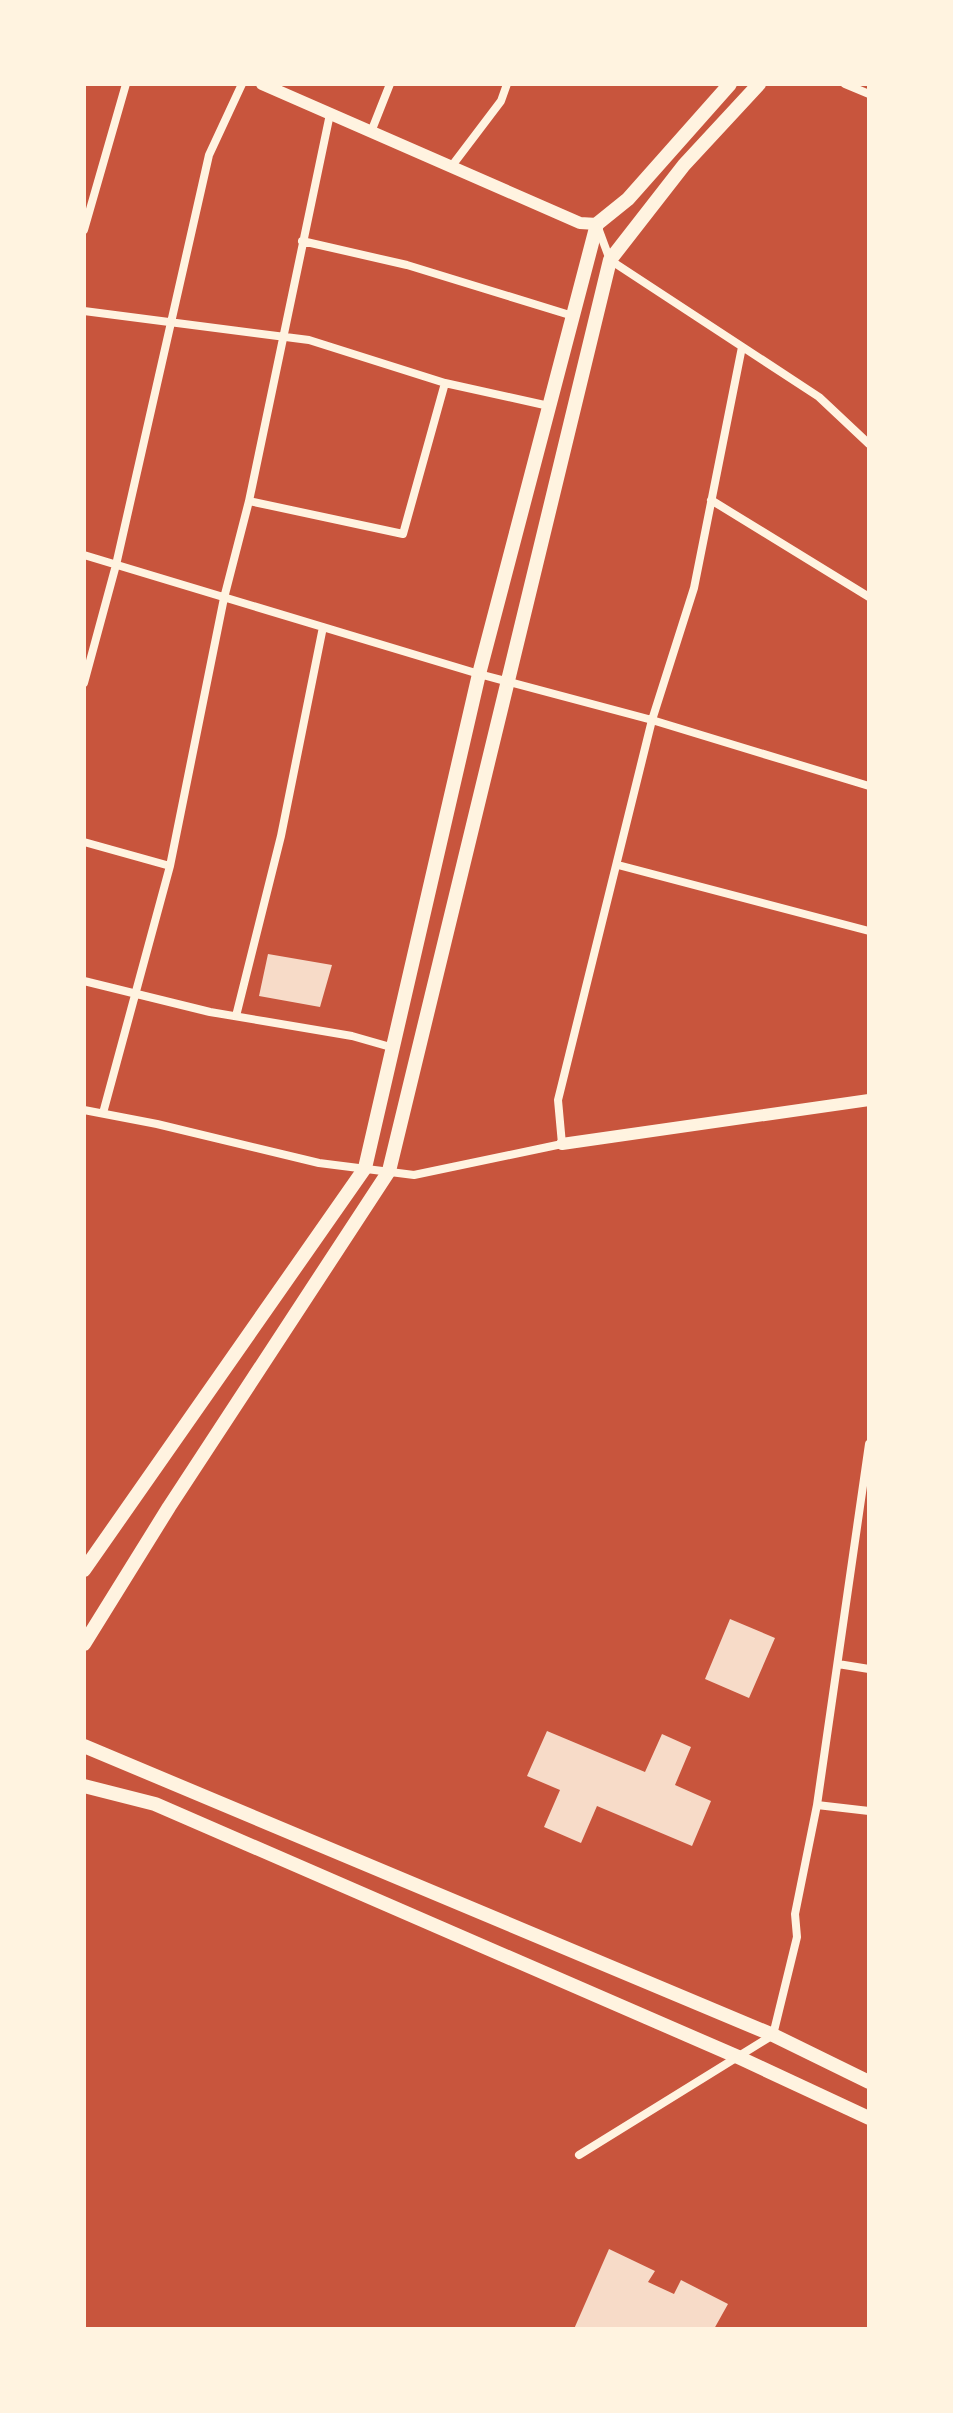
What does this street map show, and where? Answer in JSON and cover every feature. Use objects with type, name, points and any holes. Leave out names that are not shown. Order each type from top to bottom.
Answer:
[{"type":"main road","points":[[84,1570],[365,1168],[479,674],[597,224],[628,199],[730,84]]},
{"type":"main road","points":[[84,1644],[169,1507],[389,1171],[505,682],[610,260],[684,165],[759,84]]},
{"type":"main road","points":[[84,1746],[773,2035],[869,2082]]},
{"type":"main road","points":[[84,1786],[155,1804],[738,2057],[869,2118]]},
{"type":"street","points":[[84,230],[126,84]]},
{"type":"street","points":[[84,683],[85,669],[116,565],[209,155],[242,84]]},
{"type":"street","points":[[262,84],[580,223],[597,224],[610,260],[819,397],[869,444]]},
{"type":"street","points":[[371,132],[390,84]]},
{"type":"street","points":[[451,167],[501,101],[507,84]]},
{"type":"street","points":[[845,84],[869,94]]},
{"type":"street","points":[[103,1113],[170,866],[224,598],[249,501],[330,114]]},
{"type":"street","points":[[302,241],[407,265],[573,316]]},
{"type":"street","points":[[84,311],[309,340],[445,383],[549,406]]},
{"type":"street","points":[[562,1144],[558,1100],[652,720],[694,588],[742,347]]},
{"type":"street","points":[[249,501],[403,534],[445,383]]},
{"type":"street","points":[[711,500],[869,597]]},
{"type":"street","points":[[84,555],[505,682],[652,720],[869,786]]},
{"type":"street","points":[[236,1016],[281,836],[323,627]]},
{"type":"street","points":[[84,842],[170,866]]},
{"type":"street","points":[[618,865],[869,931]]},
{"type":"street","points":[[84,981],[236,1016],[352,1036],[394,1048]]},
{"type":"street","points":[[84,1110],[319,1163],[414,1175],[562,1144],[869,1100]]},
{"type":"street","points":[[579,2155],[773,2035],[797,1937],[795,1914],[817,1805],[869,1444]]},
{"type":"street","points":[[838,1664],[869,1669]]},
{"type":"street","points":[[817,1805],[869,1811]]},
{"type":"building","points":[[268,954],[332,965],[320,1007],[259,996]]},
{"type":"building","points":[[730,1619],[775,1638],[749,1698],[705,1679]]},
{"type":"building","points":[[547,1731],[645,1772],[662,1734],[691,1747],[675,1785],[711,1801],[692,1846],[597,1806],[581,1843],[544,1827],[560,1790],[527,1776]]},
{"type":"building","points":[[609,2249],[655,2271],[648,2282],[674,2294],[681,2280],[728,2304],[714,2329],[574,2329]]}]
